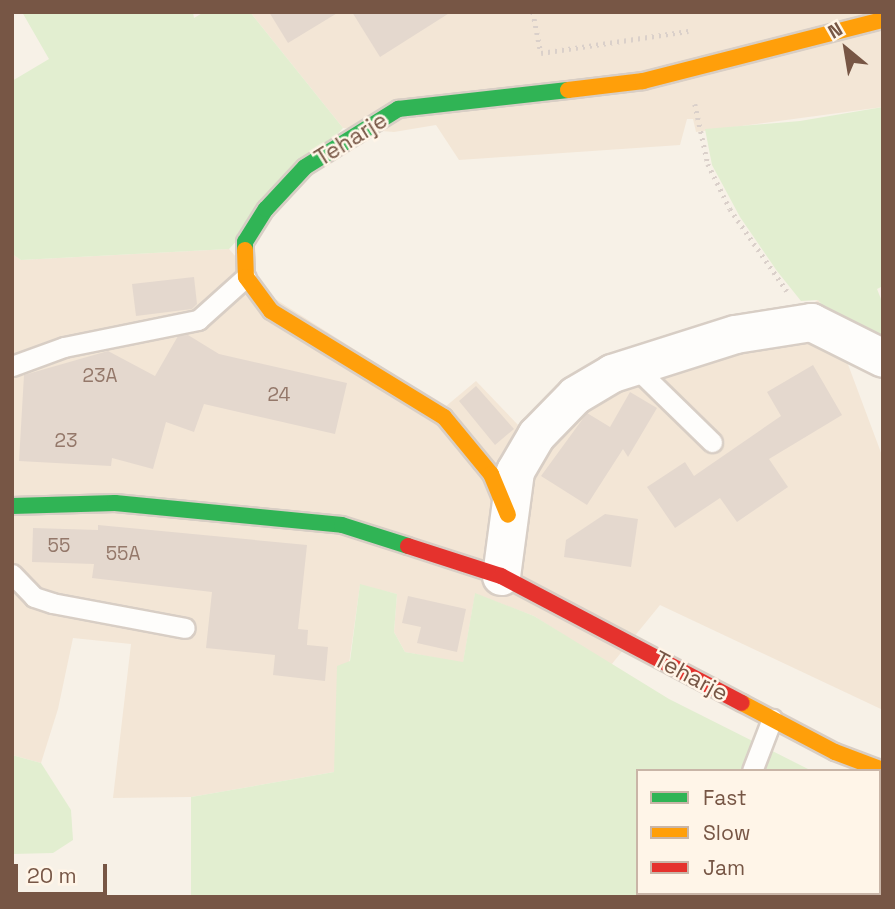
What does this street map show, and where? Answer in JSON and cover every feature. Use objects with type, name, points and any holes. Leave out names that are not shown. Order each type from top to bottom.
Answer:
[{"type":"street","name":"Teharje","points":[[246,277],[245,242],[266,209],[305,167],[398,109],[687,73],[883,20]]},
{"type":"street","points":[[246,277],[286,324],[444,417],[491,474],[508,515]]},
{"type":"street","points":[[501,576],[515,471],[536,435],[575,395],[612,373],[735,334],[811,323],[883,358]]},
{"type":"street","name":"Teharje","points":[[12,506],[116,503],[342,525],[501,576],[772,719],[881,769]]},
{"type":"lane","points":[[12,366],[64,347],[198,320],[246,277]]},
{"type":"lane","points":[[634,366],[676,412],[712,442]]},
{"type":"lane","points":[[12,574],[34,597],[52,603],[185,628]]},
{"type":"lane","points":[[753,769],[772,719]]},
{"type":"path","points":[[533,12],[541,53],[698,30]]},
{"type":"path","points":[[687,73],[708,164],[730,209],[811,323]]},
{"type":"shaded area","points":[[250,12],[883,12],[883,107],[696,132],[693,119],[687,119],[680,145],[459,160],[436,125],[394,132],[343,128]]},
{"type":"shaded area","points":[[229,249],[269,295],[445,407],[476,381],[519,426],[556,397],[797,313],[818,300],[839,325],[843,351],[883,458],[883,710],[660,605],[611,665],[534,616],[475,594],[463,663],[405,652],[394,632],[397,594],[360,585],[334,772],[191,797],[113,798],[131,644],[73,638],[58,709],[41,763],[12,755],[12,254],[21,260]]},
{"type":"green space","points":[[22,12],[193,12],[194,18],[204,12],[250,12],[343,128],[229,249],[21,260],[12,254],[12,81],[49,59]]},
{"type":"green space","points":[[883,107],[883,286],[877,289],[883,304],[883,350],[839,325],[818,300],[801,301],[740,217],[712,165],[705,129],[800,121]]},
{"type":"green space","points":[[360,584],[397,594],[394,632],[405,652],[463,662],[475,593],[534,616],[669,699],[808,769],[636,769],[636,895],[877,897],[191,897],[191,797],[334,772],[337,666],[350,661]]},
{"type":"green space","points":[[12,755],[41,763],[71,810],[73,840],[53,853],[12,854]]},
{"type":"building","points":[[269,12],[339,12],[288,43]]},
{"type":"building","points":[[352,12],[451,12],[380,57]]},
{"type":"building","points":[[194,277],[197,304],[192,309],[136,316],[132,284]]},
{"type":"building","points":[[188,335],[219,354],[347,383],[335,434],[204,404],[194,432],[166,422],[153,469],[112,458],[111,466],[19,461],[24,375],[108,351],[155,376],[178,336]]},
{"type":"building","points":[[813,365],[842,415],[769,459],[788,487],[737,522],[720,498],[675,528],[647,487],[685,462],[694,476],[781,416],[767,392]]},
{"type":"building","points":[[476,386],[514,429],[495,445],[459,401]]},
{"type":"building","points":[[630,392],[657,408],[628,457],[623,449],[587,505],[541,476],[587,413],[610,427]]},
{"type":"building","points":[[605,514],[638,519],[631,567],[564,557],[566,540]]},
{"type":"building","points":[[98,525],[307,545],[298,629],[308,630],[307,645],[328,647],[325,681],[273,675],[275,655],[206,648],[212,592],[92,578],[94,564],[32,562],[33,528],[98,530]]},
{"type":"building","points":[[408,596],[466,609],[457,652],[417,643],[421,627],[402,623]]},
{"type":"traffic: fast","points":[[245,250],[245,242],[266,209],[305,167],[398,109],[568,90]]},
{"type":"traffic: fast","points":[[12,506],[115,503],[342,525],[408,546]]},
{"type":"traffic: slow","points":[[568,90],[643,81],[883,20]]},
{"type":"traffic: slow","points":[[245,250],[246,277],[271,311],[444,417],[491,474],[508,515]]},
{"type":"traffic: slow","points":[[742,703],[835,752],[880,769]]},
{"type":"traffic: jam","points":[[408,546],[501,576],[742,703]]}]
